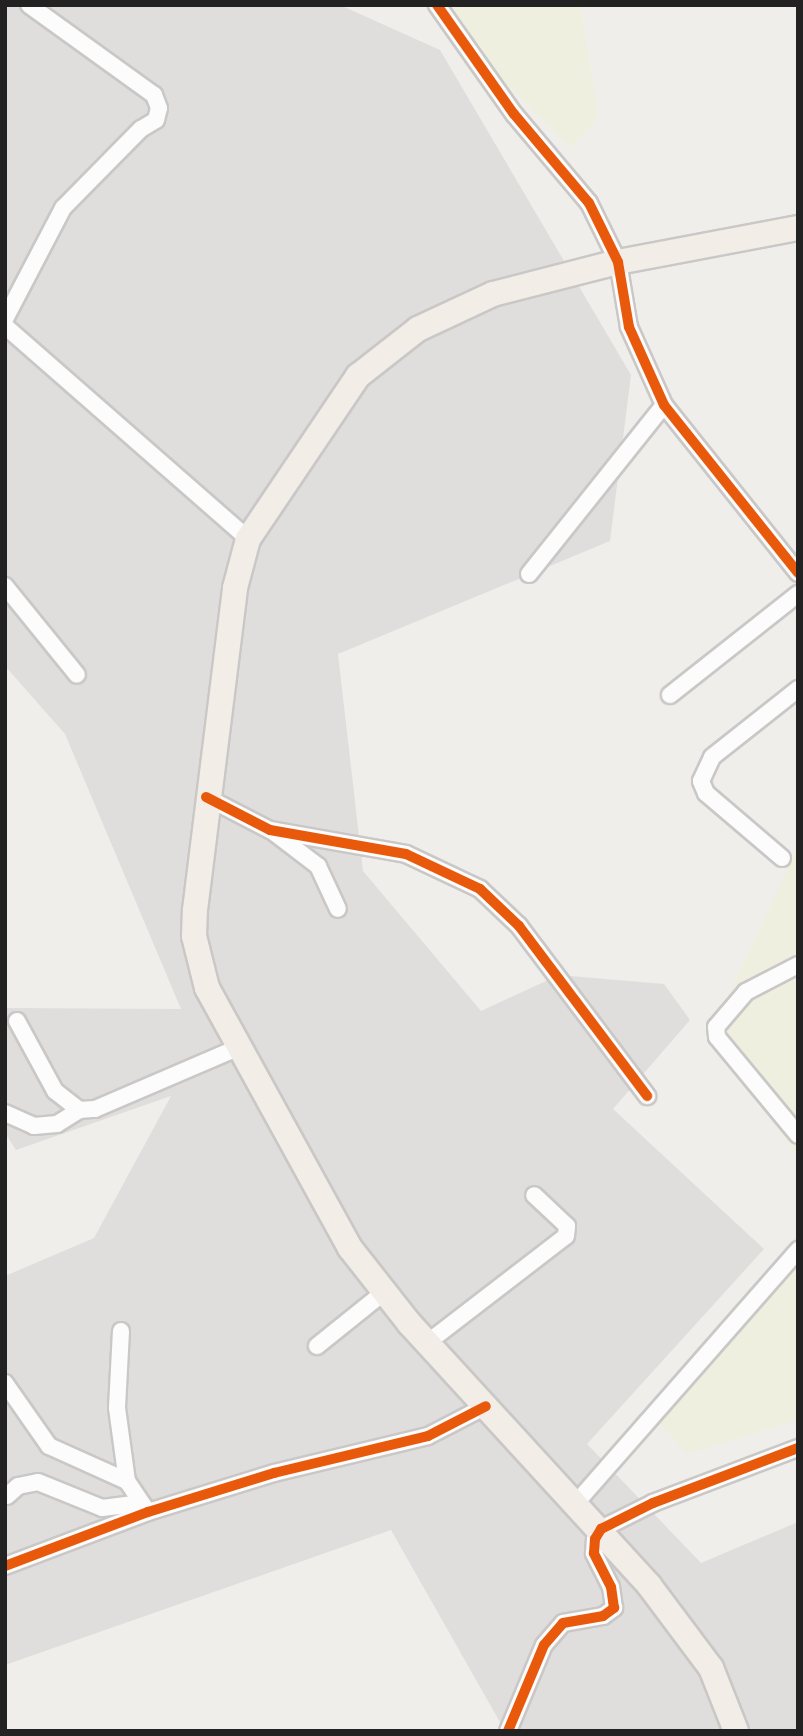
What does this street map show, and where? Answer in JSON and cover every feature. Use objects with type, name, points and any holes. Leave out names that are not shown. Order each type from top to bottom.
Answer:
[{"type":"main road","points":[[736,1731],[711,1668],[601,1530],[383,1293],[321,1200],[237,1048],[207,988],[194,936],[206,797],[235,589],[248,539],[358,376],[387,350],[450,312],[493,293],[618,262],[798,228]]},
{"type":"street","points":[[5,319],[63,208],[141,130],[156,120],[159,108],[154,95],[29,5]]},
{"type":"street","points":[[438,5],[514,114],[581,188],[618,262],[629,327],[663,405],[798,573]]},
{"type":"street","points":[[5,326],[248,539]]},
{"type":"street","points":[[529,574],[663,405]]},
{"type":"street","points":[[5,586],[76,674]]},
{"type":"street","points":[[670,695],[798,594]]},
{"type":"street","points":[[782,858],[706,793],[701,781],[712,757],[798,689]]},
{"type":"street","points":[[206,797],[270,830],[318,866],[338,909]]},
{"type":"street","points":[[270,830],[406,854],[480,889],[519,926],[647,1096]]},
{"type":"street","points":[[798,965],[746,992],[716,1027],[717,1037],[798,1135]]},
{"type":"street","points":[[17,1021],[55,1091],[79,1110]]},
{"type":"street","points":[[5,1113],[34,1126],[57,1124],[79,1110],[95,1109],[237,1048]]},
{"type":"street","points":[[427,1343],[566,1236],[567,1226],[534,1195]]},
{"type":"street","points":[[576,1503],[798,1250]]},
{"type":"street","points":[[317,1346],[383,1293]]},
{"type":"street","points":[[121,1331],[117,1408],[127,1481],[145,1508]]},
{"type":"street","points":[[5,1383],[49,1446],[127,1481]]},
{"type":"street","points":[[5,1566],[145,1508],[274,1473],[428,1436],[486,1406]]},
{"type":"street","points":[[508,1731],[516,1723],[544,1645],[563,1623],[603,1616],[614,1608],[611,1587],[594,1553],[594,1539],[601,1530],[653,1503],[798,1448]]},
{"type":"street","points":[[7,1496],[18,1486],[38,1482],[102,1508],[145,1508]]},
{"type":"shaded area","points":[[5,5],[340,5],[440,50],[631,375],[610,541],[338,654],[363,871],[481,1011],[559,975],[664,984],[690,1020],[613,1109],[764,1249],[587,1444],[701,1563],[798,1522],[798,1731],[505,1731],[391,1530],[5,1665],[5,1276],[94,1238],[171,1096],[16,1150],[5,1133],[5,1008],[181,1009],[65,734],[5,666]]},
{"type":"green space","points":[[447,5],[580,5],[599,117],[571,148],[484,63]]},
{"type":"green space","points":[[798,847],[798,1157],[709,1037]]},
{"type":"green space","points":[[798,1264],[798,1420],[687,1454],[660,1423]]},
{"type":"cycle path","points":[[437,5],[514,114],[589,203],[618,262],[629,327],[664,405],[798,573]]},
{"type":"cycle path","points":[[206,797],[270,830],[406,854],[480,889],[519,926],[647,1096]]},
{"type":"cycle path","points":[[5,1566],[148,1512],[274,1473],[428,1436],[486,1406]]},
{"type":"cycle path","points":[[508,1731],[544,1645],[563,1623],[603,1616],[614,1608],[611,1587],[594,1553],[595,1539],[601,1529],[653,1503],[798,1448]]}]
